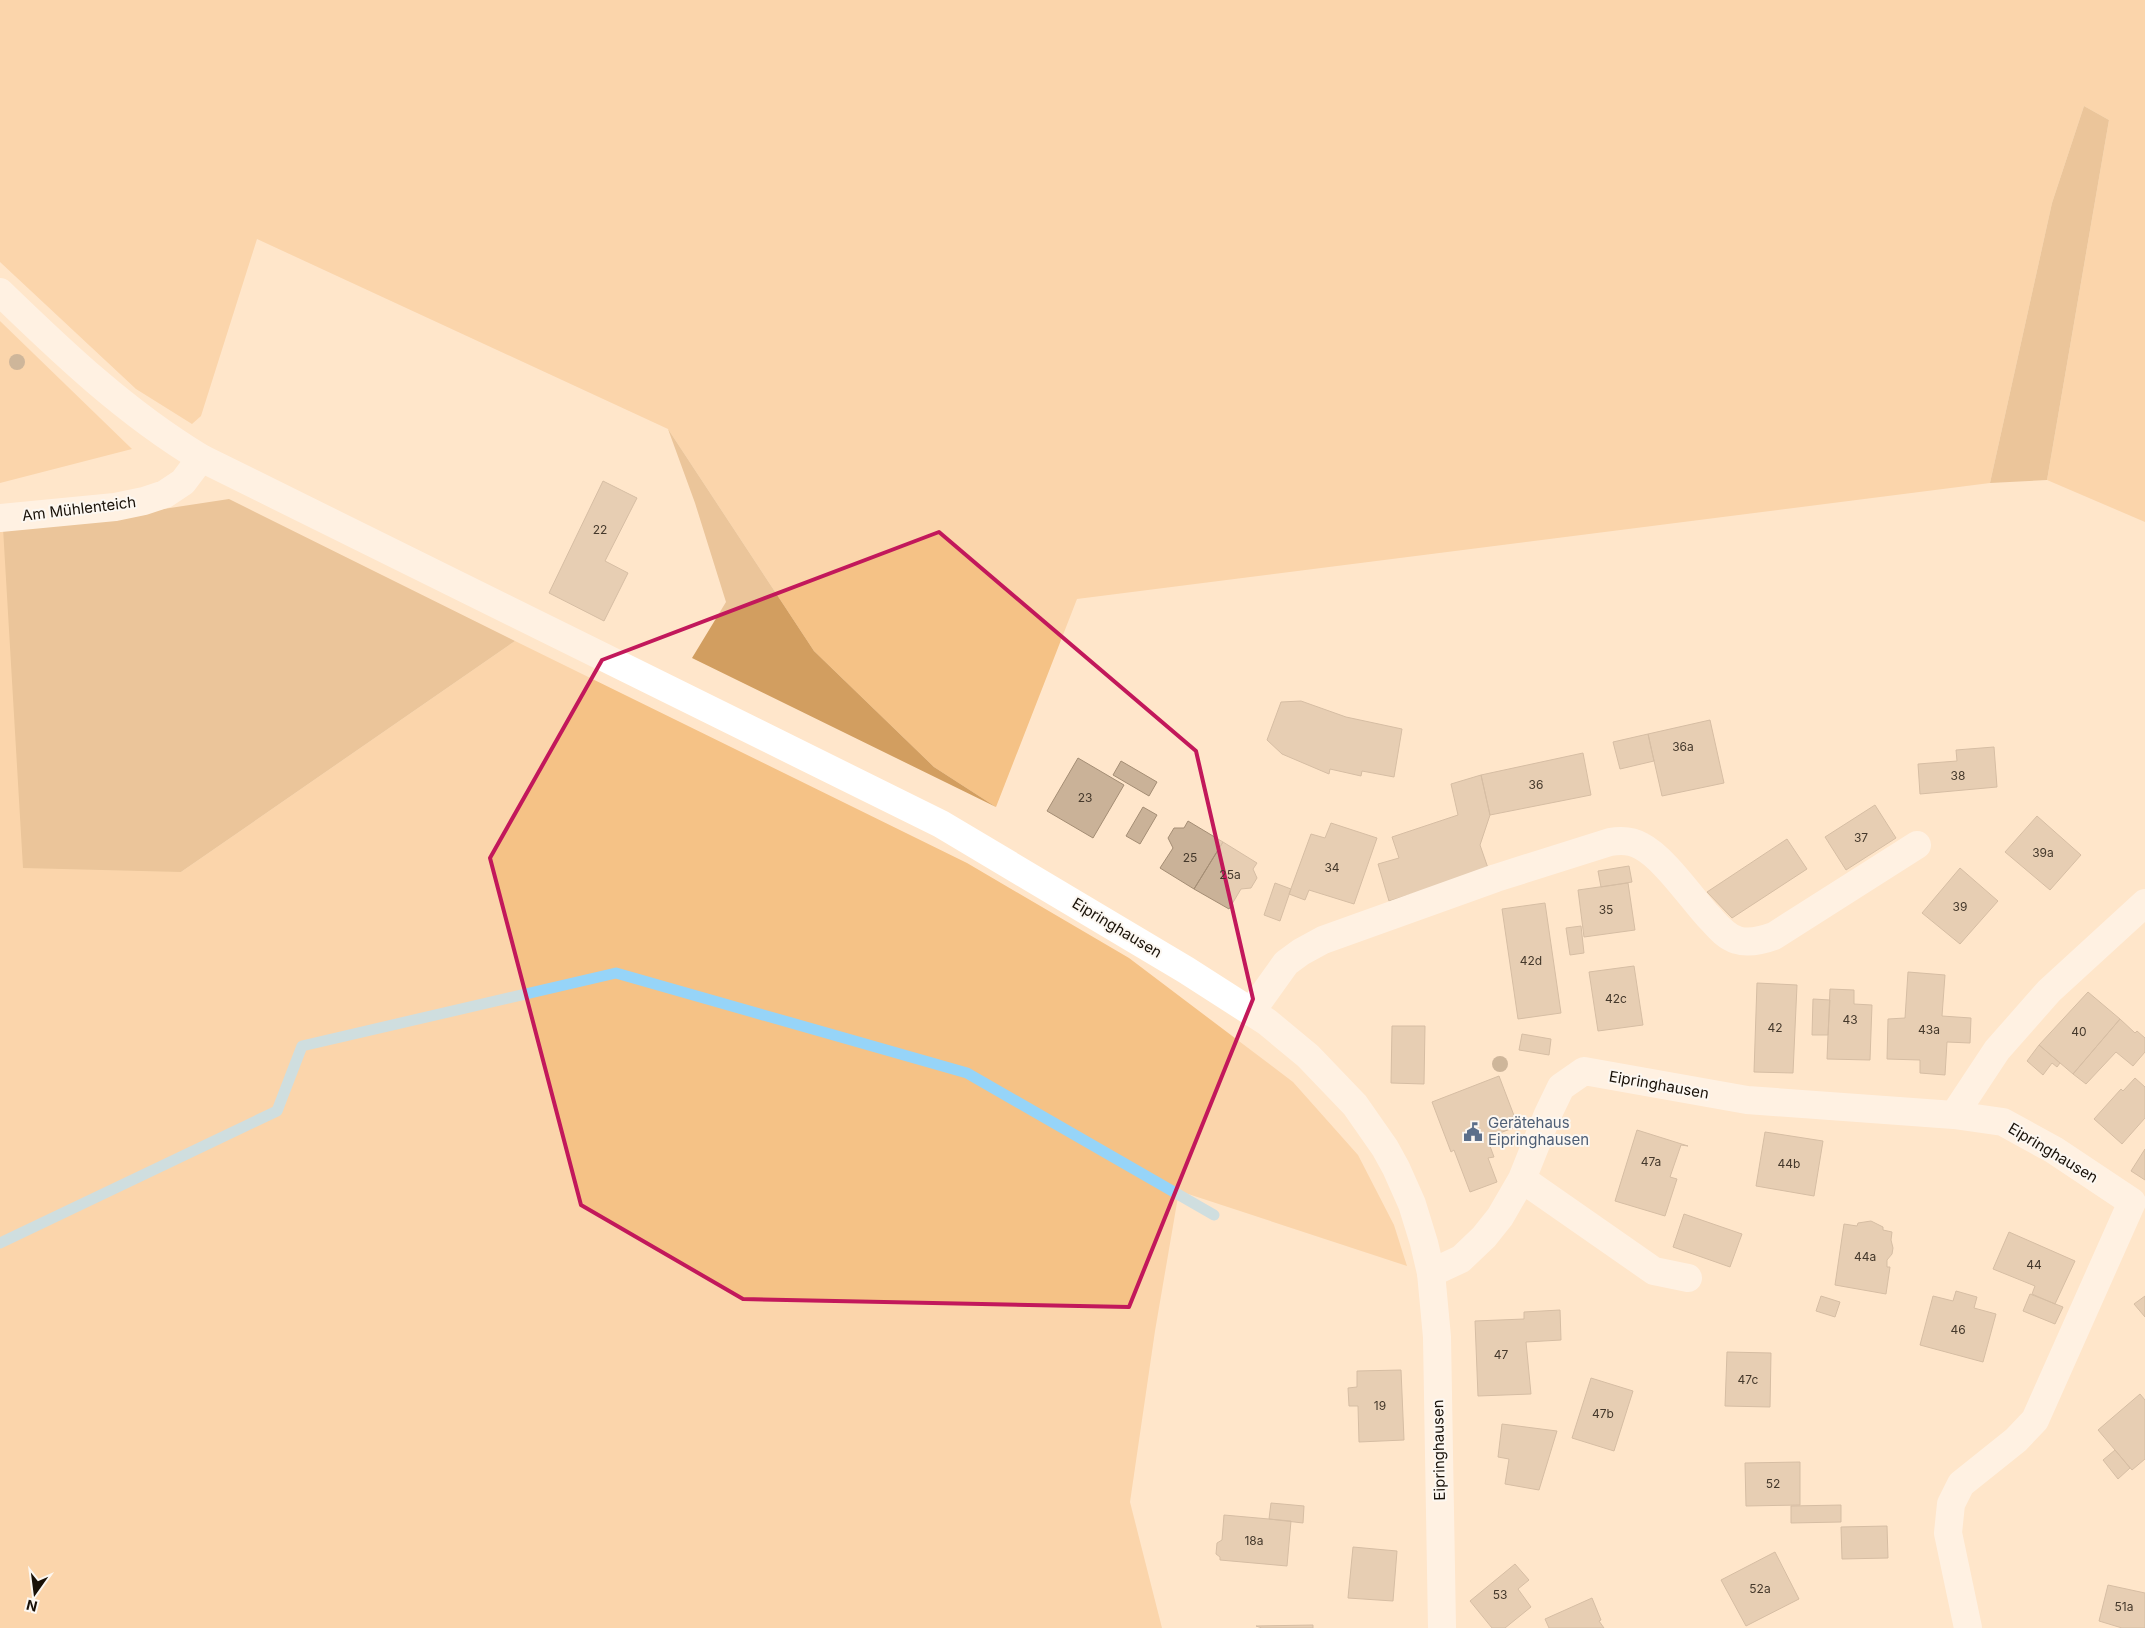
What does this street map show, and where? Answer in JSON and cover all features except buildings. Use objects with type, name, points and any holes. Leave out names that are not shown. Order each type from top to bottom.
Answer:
[{"type":"street","name":"Eipringhausen","points":[[0,292],[114,397],[172,440],[202,458],[940,824],[982,847],[1170,960],[1251,1012],[1308,1056],[1339,1088],[1370,1126],[1396,1168],[1412,1204],[1431,1273],[1437,1337],[1442,1628]]},
{"type":"street","name":"Am Mühlenteich","points":[[0,518],[115,507],[144,501],[165,494],[183,482],[202,458]]},
{"type":"street","points":[[1251,1012],[1286,963],[1323,940],[1496,878],[1610,842],[1627,841],[1642,846],[1658,859],[1719,928],[1736,940],[1756,941],[1774,936],[1917,845]]},
{"type":"street","points":[[1954,1115],[1997,1050],[2049,992],[2145,903]]},
{"type":"street","name":"Eipringhausen","points":[[1431,1273],[1461,1259],[1484,1236],[1512,1199],[1561,1087],[1584,1071],[1747,1100],[1954,1115],[2002,1122],[2054,1150],[2132,1202],[2035,1420],[2016,1440],[1962,1484],[1951,1504],[1948,1533],[1968,1628]]},
{"type":"street","points":[[1522,1179],[1654,1271],[1688,1278]]},
{"type":"highlighted area","points":[[939,532],[1196,751],[1253,999],[1129,1307],[743,1299],[581,1205],[490,858],[602,660]]},
{"type":"shaded area","points":[[0,0],[2145,0],[2145,522],[2047,480],[2109,120],[2084,106],[2052,203],[1990,483],[1077,599],[996,807],[934,767],[814,651],[668,429],[257,239],[201,416],[192,424],[136,389],[0,262]]},
{"type":"shaded area","points":[[2084,106],[2109,120],[2047,480],[1990,483],[2052,203]]},
{"type":"shaded area","points":[[0,321],[132,449],[0,483]]},
{"type":"shaded area","points":[[668,429],[814,651],[934,767],[996,807],[692,658],[726,602],[695,503]]},
{"type":"shaded area","points":[[229,499],[515,641],[181,872],[23,868],[3,528],[124,515]]},
{"type":"shaded area","points":[[0,523],[181,872],[515,641],[967,863],[1129,958],[1293,1082],[1358,1155],[1394,1225],[1407,1266],[1179,1191],[1155,1331],[1130,1502],[1162,1628],[0,1628]]},
{"type":"waterway","points":[[0,1243],[277,1111],[302,1046],[616,973],[967,1073],[1214,1215]]},
{"type":"place","name":"Gerätehaus Eipringhausen","points":[[1473,1132]]}]
